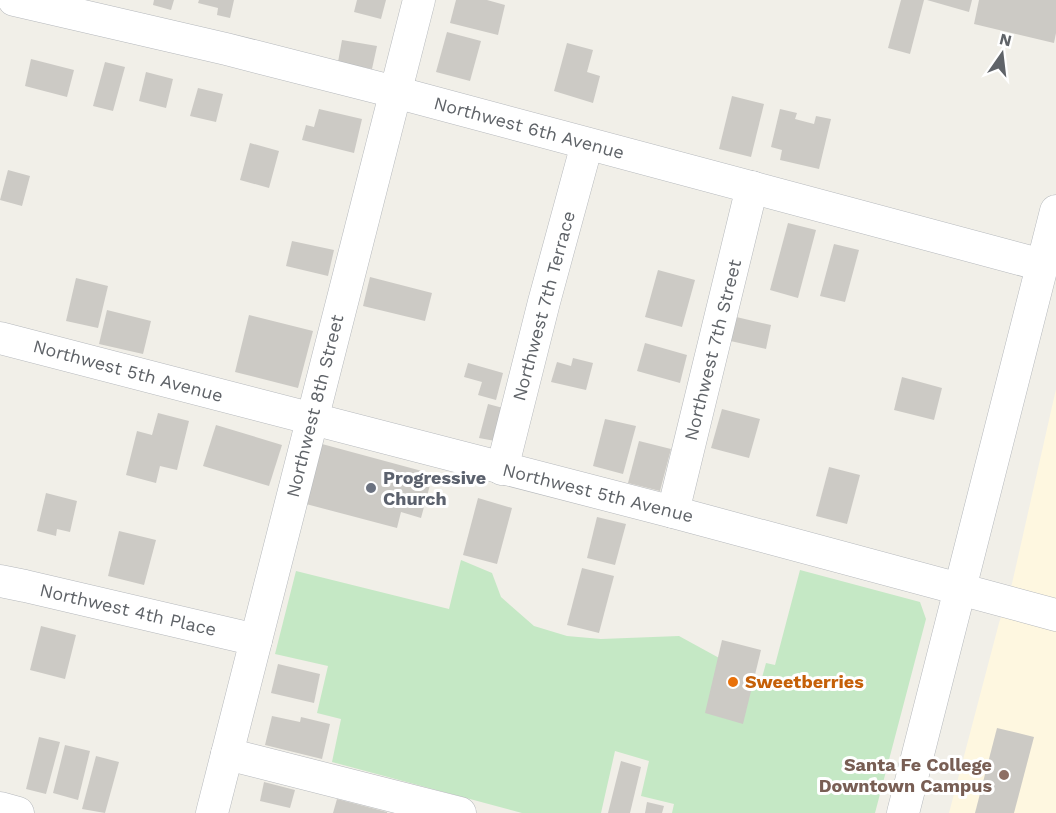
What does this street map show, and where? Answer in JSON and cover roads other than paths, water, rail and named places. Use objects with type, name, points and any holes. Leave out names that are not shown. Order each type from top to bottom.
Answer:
[{"type":"street","name":"Northwest 6th Avenue","points":[[14,0],[395,92],[1042,265]]},
{"type":"street","name":"Northwest 8th Street","points":[[212,813],[419,0]]},
{"type":"street","name":"Northwest 7th Terrace","points":[[502,469],[586,144]]},
{"type":"street","name":"Northwest 7th Street","points":[[673,512],[752,187]]},
{"type":"street","points":[[903,813],[1056,211]]},
{"type":"street","name":"Northwest 5th Avenue","points":[[0,338],[673,512],[960,589],[1054,607]]},
{"type":"street","name":"Northwest 4th Place","points":[[0,581],[256,640]]},
{"type":"street","points":[[227,754],[450,812]]},
{"type":"street","points":[[0,808],[18,813]]},
{"type":"place","name":"Progressive Church","points":[[371,488]]},
{"type":"place","name":"Sweetberries","points":[[733,682]]},
{"type":"place","name":"Santa Fe College Downtown Campus","points":[[1004,775]]}]
